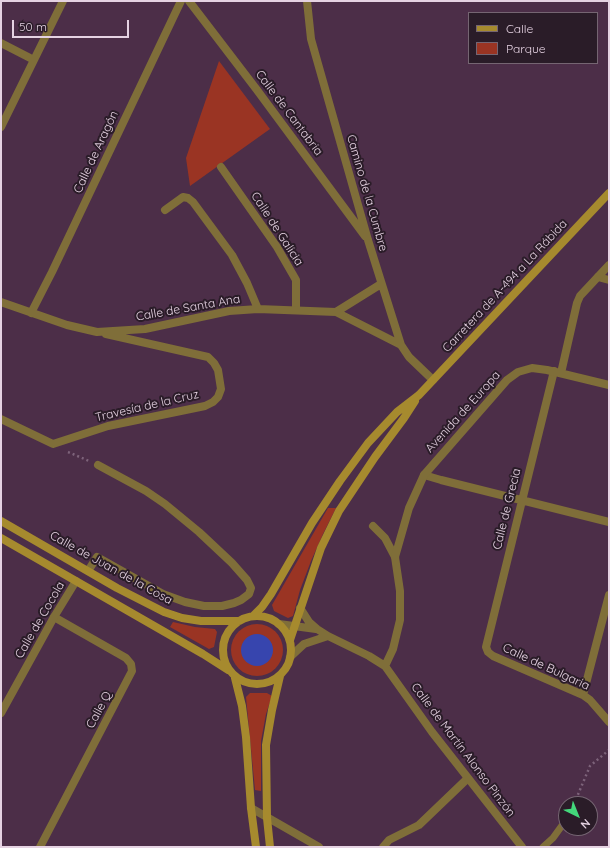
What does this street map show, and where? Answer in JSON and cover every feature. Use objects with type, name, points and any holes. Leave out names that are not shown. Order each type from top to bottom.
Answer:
[{"type":"main road","name":"Carretera de A-494 a La Rábida","points":[[252,616],[262,607],[271,594],[312,523],[340,480],[368,443],[397,412],[419,395],[609,193]]},
{"type":"main road","name":"Carretera de A-494 a La Rábida","points":[[290,640],[321,548],[339,511],[419,395]]},
{"type":"main road","name":"Calle de Juan de la Cosa","points":[[1,521],[146,604],[164,612],[182,618],[201,621],[239,621]]},
{"type":"main road","points":[[1,538],[204,654],[228,670],[235,678],[248,684],[263,684],[272,681],[280,676],[287,667],[291,648],[290,640],[286,631],[279,624],[262,616],[252,616],[239,621],[231,627],[225,635],[222,645],[222,655],[228,670]]},
{"type":"main road","points":[[270,847],[267,818],[266,745],[280,676]]},
{"type":"main road","points":[[235,678],[242,706],[244,722],[251,808],[256,847]]},
{"type":"street","points":[[1,127],[63,1]]},
{"type":"street","name":"Calle de Aragón","points":[[31,313],[181,1]]},
{"type":"street","name":"Calle de Cantabria","points":[[190,1],[368,240]]},
{"type":"street","name":"Camino de la Cumbre","points":[[308,1],[311,39],[368,240],[401,345],[409,357],[433,380]]},
{"type":"street","points":[[1,43],[34,60]]},
{"type":"street","name":"Calle de Galicia","points":[[221,167],[276,247],[296,280],[296,310]]},
{"type":"street","points":[[164,210],[183,197],[188,198],[193,202],[232,256],[247,283],[258,309]]},
{"type":"street","name":"Calle de Grecia","points":[[488,652],[486,647],[522,500],[577,303],[580,296],[609,266]]},
{"type":"street","points":[[598,277],[609,280]]},
{"type":"street","points":[[336,312],[381,284]]},
{"type":"street","name":"Calle de Santa Ana","points":[[1,302],[68,325],[97,332],[145,329],[229,311],[258,309],[336,312],[401,345]]},
{"type":"street","name":"Travesía de la Cruz","points":[[53,444],[114,425],[205,406],[213,402],[218,397],[221,389],[218,370],[208,357],[97,332]]},
{"type":"street","name":"Avenida de Europa","points":[[395,557],[409,508],[424,475],[507,380],[518,372],[532,368],[558,372],[609,385]]},
{"type":"street","points":[[1,419],[53,444]]},
{"type":"street","points":[[88,571],[97,557],[163,594],[185,602],[204,606],[222,606],[234,603],[249,594],[251,588],[244,576],[232,563],[199,532],[165,504],[146,491],[98,465]]},
{"type":"street","points":[[424,475],[609,522]]},
{"type":"street","points":[[300,608],[309,622],[317,629],[386,666],[393,649],[400,620],[400,590],[395,557],[385,538],[373,526]]},
{"type":"street","name":"Calle de Cocola","points":[[1,713],[3,703],[76,581]]},
{"type":"street","points":[[583,695],[609,595]]},
{"type":"street","name":"Calle Q","points":[[40,847],[132,672],[131,664],[126,658],[54,617]]},
{"type":"street","points":[[279,624],[317,629]]},
{"type":"street","points":[[290,657],[304,644],[328,636]]},
{"type":"street","name":"Calle de Bulgaria","points":[[488,652],[493,656],[583,695],[590,700],[609,722]]},
{"type":"street","name":"Calle de Martín Alonso Pinzón","points":[[386,666],[432,732],[522,847]]},
{"type":"street","points":[[383,847],[389,840],[419,825],[467,778]]},
{"type":"street","points":[[251,808],[319,847]]},
{"type":"lane","points":[[543,847],[558,831]]},
{"type":"path","points":[[53,444],[98,465]]},
{"type":"path","points":[[577,796],[590,766],[609,750]]},
{"type":"green space","points":[[219,61],[270,129],[190,186],[186,158]]},
{"type":"green space","points":[[328,508],[336,508],[311,561],[300,590],[293,616],[288,618],[274,611],[272,605]]},
{"type":"green space","points":[[173,622],[195,627],[215,629],[217,632],[214,647],[209,649],[170,627]]},
{"type":"green space","points":[[257,624],[267,626],[275,632],[281,640],[283,650],[281,660],[275,668],[267,674],[257,676],[247,674],[239,668],[233,660],[231,650],[233,640],[239,632],[247,626]]},
{"type":"green space","points":[[250,693],[267,693],[272,696],[266,714],[261,741],[261,791],[255,790],[246,697]]},
{"type":"shaded area","points":[[254,634],[260,634],[270,641],[273,650],[272,656],[266,663],[260,666],[254,666],[244,659],[241,653],[241,647],[248,637]]}]
